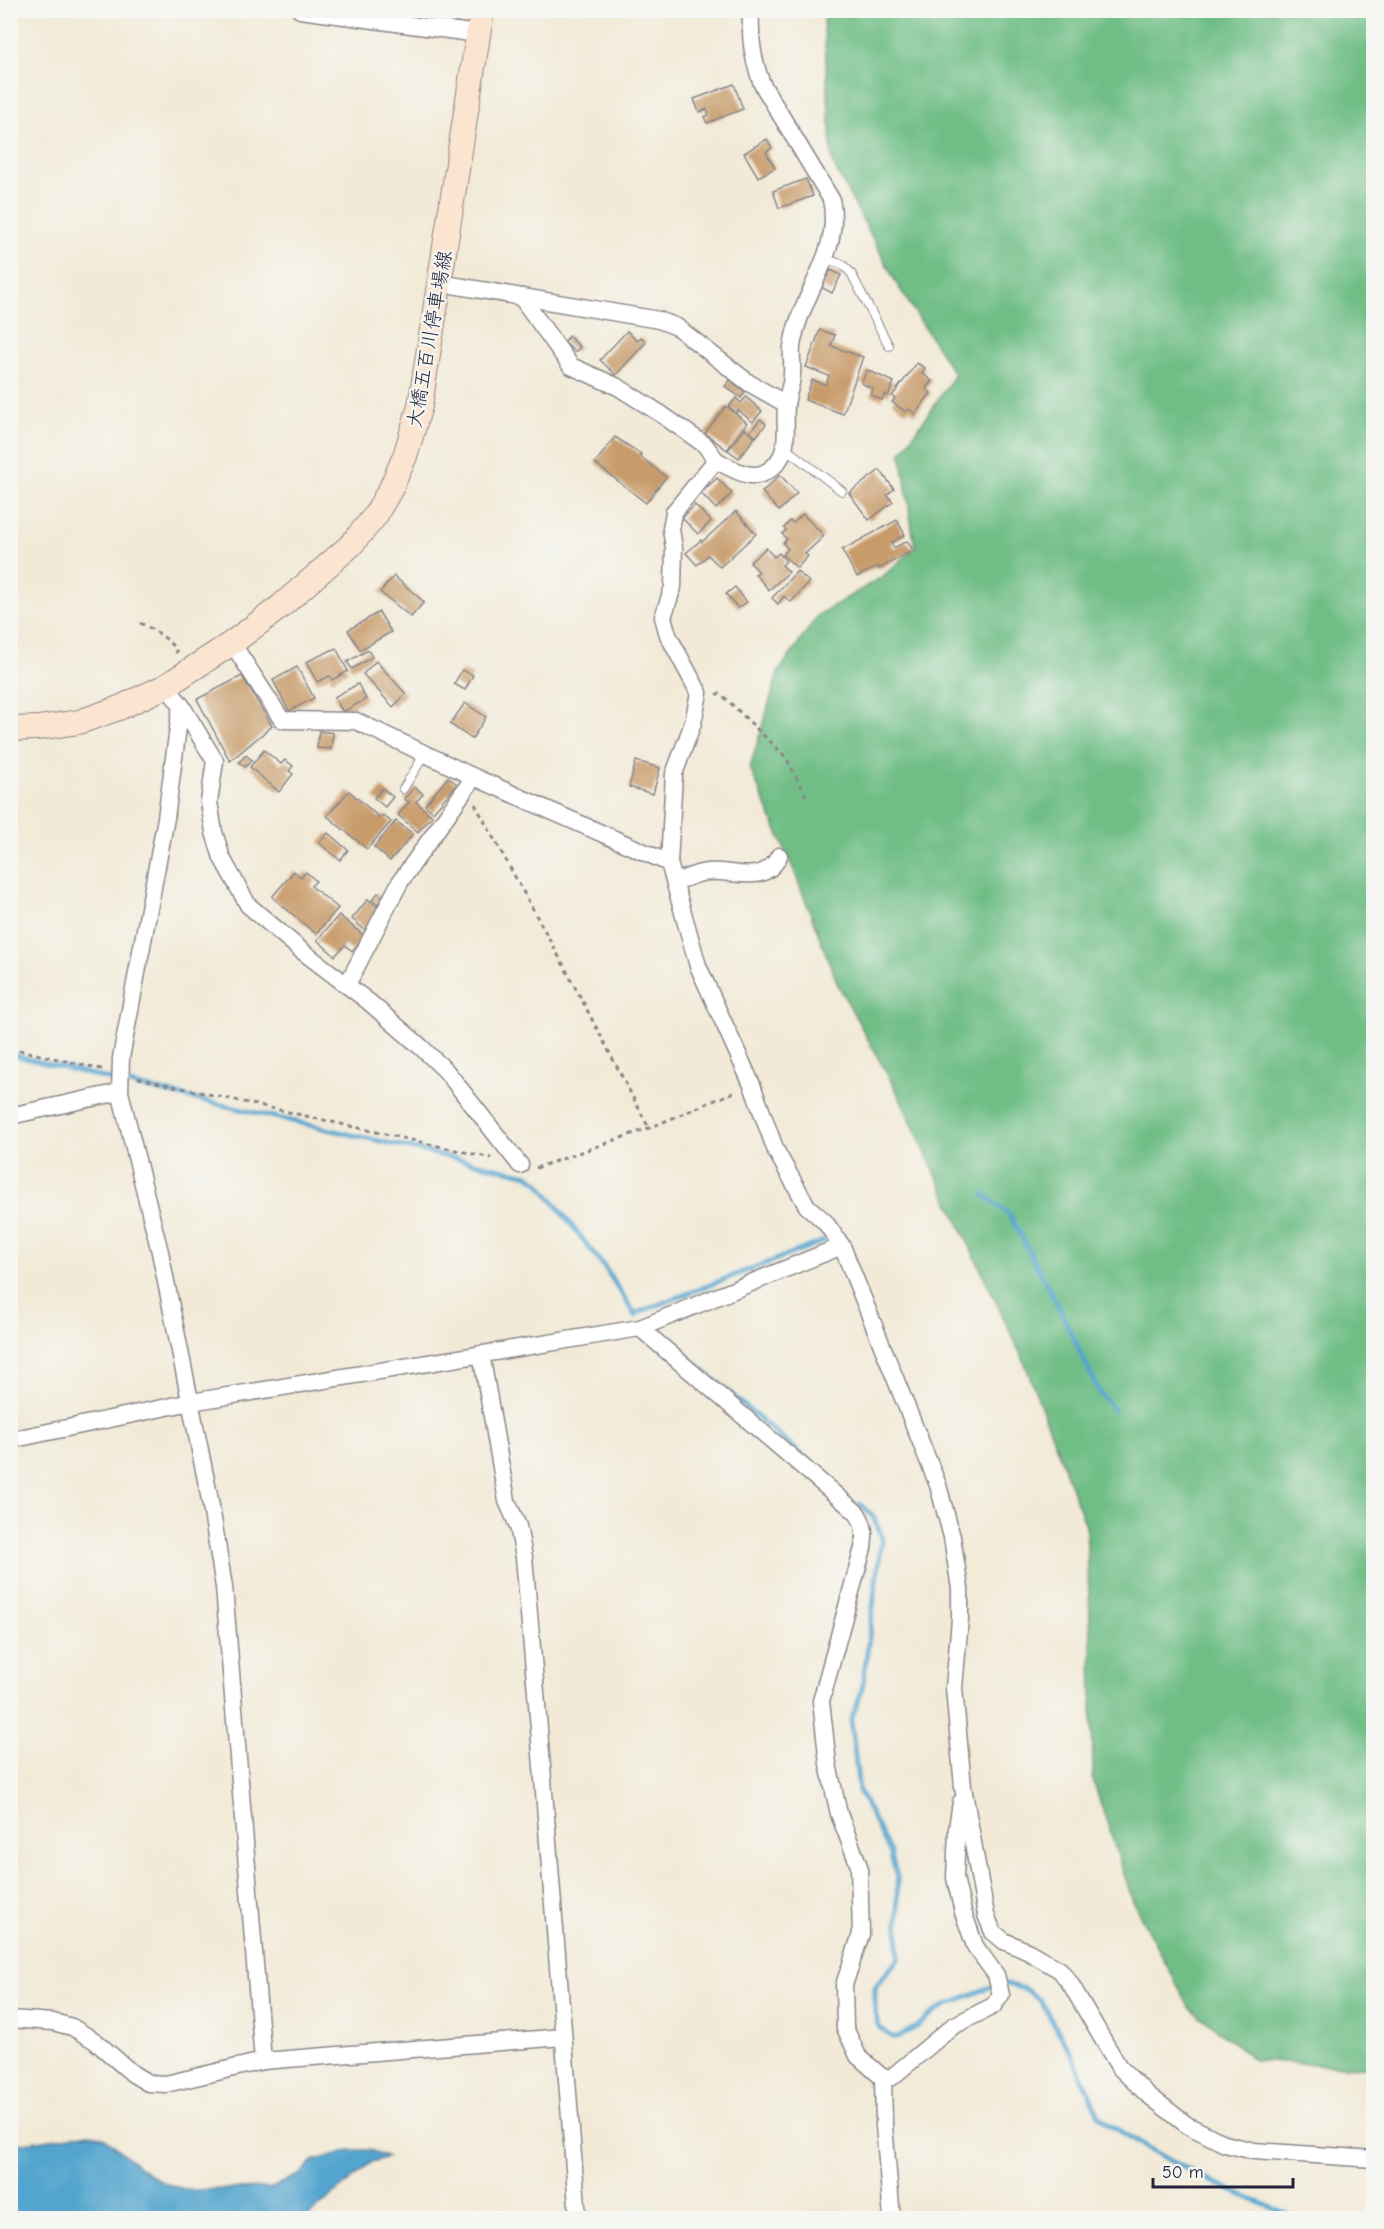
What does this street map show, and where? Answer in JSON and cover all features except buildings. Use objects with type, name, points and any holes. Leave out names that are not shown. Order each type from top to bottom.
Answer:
[{"type":"main road","name":"大橋五百川停車場線","points":[[10,729],[38,728],[79,722],[177,688],[280,607],[351,545],[375,516],[405,456],[420,406],[482,10]]},
{"type":"street","points":[[300,10],[478,34]]},
{"type":"street","points":[[521,297],[571,366],[618,387],[661,414],[705,445],[716,460],[741,474],[749,476],[759,474],[769,471],[775,465],[785,448],[786,404],[792,376],[792,348],[799,316],[825,260],[833,227],[831,200],[762,84],[754,64],[750,41],[751,10]]},
{"type":"street","points":[[440,283],[659,320],[677,327],[749,383],[786,404]]},
{"type":"street","points":[[716,460],[674,512],[671,529],[674,548],[673,587],[663,617],[668,635],[699,693],[693,723],[674,774],[669,862],[698,966],[752,1085],[776,1151],[807,1206],[825,1222],[842,1246],[938,1485],[952,1537],[960,1589],[960,1619],[954,1688],[963,1787],[986,1915],[993,1932],[1004,1941],[1060,1970],[1119,2067],[1147,2094],[1187,2125],[1225,2144],[1254,2151],[1374,2159]]},
{"type":"street","points":[[232,643],[282,720],[356,722],[425,754],[471,781],[669,862]]},
{"type":"street","points":[[177,688],[215,761],[209,801],[214,832],[222,858],[248,905],[302,951],[399,1026],[446,1071],[520,1165]]},
{"type":"street","points":[[177,688],[166,818],[121,1058],[120,1092],[160,1252],[210,1500],[224,1587],[262,2061]]},
{"type":"street","points":[[347,985],[400,882],[471,781]]},
{"type":"street","points":[[675,882],[706,872],[735,874],[765,872],[774,867],[779,856]]},
{"type":"street","points":[[10,1116],[120,1092]]},
{"type":"street","points":[[10,1440],[191,1402],[640,1328],[842,1246]]},
{"type":"street","points":[[640,1328],[857,1513],[864,1522],[863,1548],[821,1701],[828,1764],[839,1814],[859,1866],[861,1934],[844,1984],[845,2028],[858,2056],[883,2078],[884,2126],[892,2218]]},
{"type":"street","points":[[481,1354],[507,1502],[518,1526],[524,1557],[578,2218]]},
{"type":"street","points":[[883,2078],[892,2077],[953,2026],[993,2006],[1001,1995],[996,1975],[975,1946],[963,1912],[956,1878],[957,1829],[963,1787]]},
{"type":"street","points":[[10,2019],[53,2022],[72,2027],[95,2041],[133,2074],[148,2083],[166,2084],[262,2061],[563,2037]]},
{"type":"lane","points":[[825,260],[842,264],[851,273],[889,346]]},
{"type":"lane","points":[[785,448],[842,491]]},
{"type":"lane","points":[[403,789],[425,754]]},
{"type":"path","points":[[140,623],[157,631],[173,645],[177,688]]},
{"type":"path","points":[[699,693],[721,694],[786,757],[808,800]]},
{"type":"path","points":[[471,781],[477,808],[563,964],[649,1128]]},
{"type":"path","points":[[10,1048],[537,1169],[649,1128],[752,1085]]},
{"type":"path","points":[[1211,2216],[1222,2218]]},
{"type":"green space","points":[[823,11],[1373,11],[1373,2068],[1255,2060],[1189,2007],[1134,1904],[1093,1780],[1091,1639],[1086,1526],[1024,1361],[897,1092],[838,985],[793,868],[750,768],[778,673],[818,615],[882,577],[915,548],[901,453],[955,375],[897,284],[832,162]]},
{"type":"water","points":[[90,2133],[104,2137],[142,2169],[164,2183],[188,2190],[272,2188],[300,2174],[313,2161],[350,2150],[370,2150],[388,2157],[372,2162],[306,2218],[11,2218],[11,2145]]},
{"type":"waterway","points":[[10,1054],[112,1080],[528,1175],[538,1182],[605,1268],[636,1316]]},
{"type":"waterway","points":[[983,1194],[1009,1214],[1055,1300],[1100,1393],[1114,1410]]},
{"type":"waterway","points":[[634,1314],[824,1241]]},
{"type":"waterway","points":[[657,1331],[824,1474]]},
{"type":"waterway","points":[[859,1504],[872,1515],[882,1537],[862,1690],[851,1720],[859,1791],[890,1852],[897,1877],[899,1958],[875,1987],[875,2013],[879,2027],[892,2037],[898,2037],[918,2026],[948,2004],[995,1985],[1007,1984],[1025,1989],[1040,2000],[1071,2053],[1099,2116],[1108,2124],[1163,2157],[1230,2190],[1296,2218]]}]
